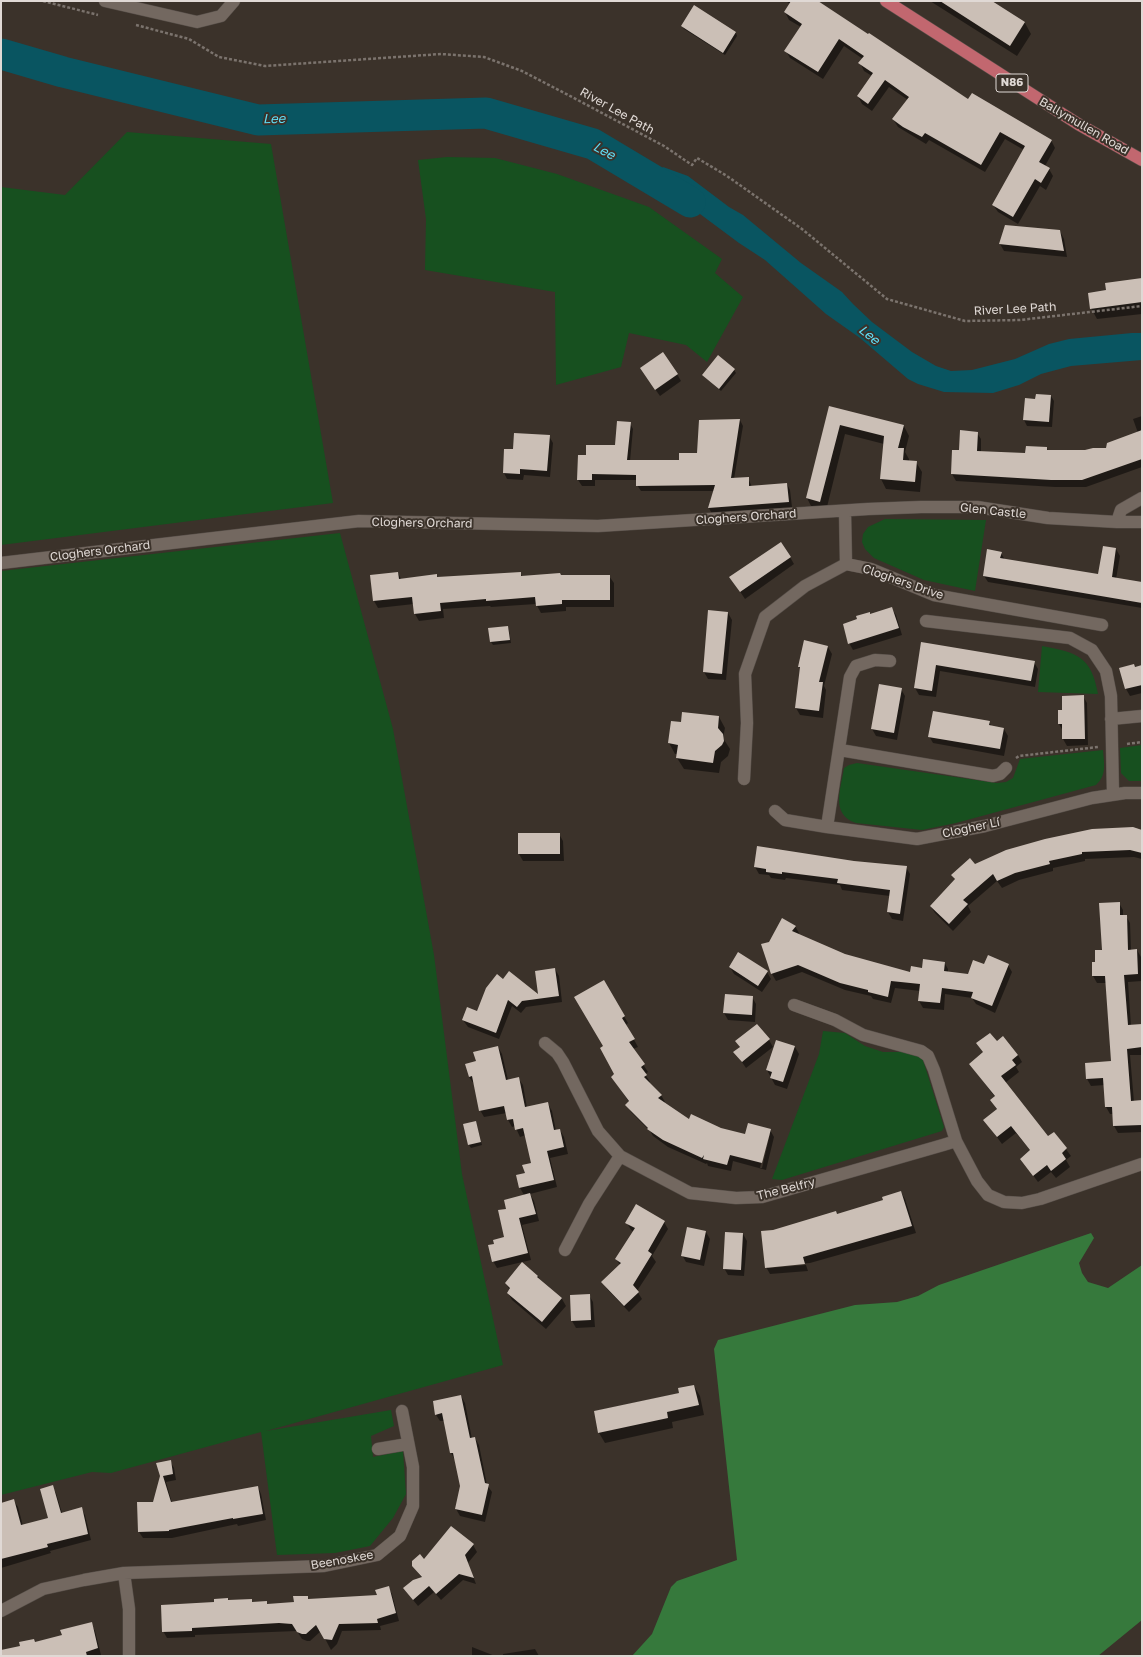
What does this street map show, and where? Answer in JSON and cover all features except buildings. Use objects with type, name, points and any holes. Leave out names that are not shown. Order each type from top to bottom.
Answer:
[{"type":"main road","name":"Ballymullen Road","points":[[886,1],[1078,124],[1142,160]]},
{"type":"street","points":[[106,1],[197,22],[221,16],[234,1]]},
{"type":"street","points":[[1117,522],[1121,510],[1142,498]]},
{"type":"street","name":"Glen Castle","points":[[845,510],[921,507],[977,507],[1048,518],[1142,522]]},
{"type":"street","points":[[845,510],[846,564]]},
{"type":"street","name":"Cloghers Orchard","points":[[1,563],[359,521],[598,526],[845,510]]},
{"type":"street","name":"Cloghers Drive","points":[[744,779],[747,723],[745,674],[765,617],[805,586],[846,564],[871,569],[934,595],[1102,625]]},
{"type":"street","points":[[926,621],[1070,638],[1092,650],[1106,671],[1111,696],[1113,794]]},
{"type":"street","points":[[827,827],[850,677],[856,666],[875,660],[890,660]]},
{"type":"street","points":[[1111,719],[1142,716]]},
{"type":"street","points":[[840,750],[993,776],[1000,774],[1006,768]]},
{"type":"street","name":"Clogher Lí","points":[[775,811],[785,820],[917,839],[984,826],[1092,798],[1113,794],[1142,793]]},
{"type":"street","points":[[794,1005],[834,1020],[863,1035],[921,1051],[928,1056],[934,1070],[956,1141],[977,1181],[988,1195],[1004,1202],[1022,1203],[1040,1199],[1142,1164]]},
{"type":"street","name":"The Belfry","points":[[545,1043],[557,1053],[564,1062],[598,1131],[620,1156],[690,1193],[736,1198],[762,1197],[956,1141]]},
{"type":"street","points":[[565,1250],[589,1204],[620,1156]]},
{"type":"street","name":"Beenoskee","points":[[1,1611],[43,1589],[124,1573],[324,1566],[377,1555],[400,1536],[414,1506],[413,1468],[402,1411]]},
{"type":"street","points":[[378,1450],[408,1444]]},
{"type":"street","points":[[124,1573],[129,1609],[129,1656]]},
{"type":"path","points":[[43,1],[105,17]]},
{"type":"path","name":"River Lee Path","points":[[135,25],[189,39],[219,57],[265,66],[441,54],[484,57],[522,71],[664,146],[692,165],[697,158],[726,176],[802,229],[887,299],[966,321],[1020,320],[1142,306]]},
{"type":"path","points":[[1006,768],[1012,759],[1019,756],[1142,742]]},
{"type":"green space","points":[[127,132],[271,144],[333,503],[1,545],[1,187],[65,195]]},
{"type":"green space","points":[[447,157],[495,158],[557,174],[649,207],[722,259],[715,273],[743,297],[707,362],[686,345],[629,333],[621,367],[556,385],[555,292],[425,270],[426,219],[418,160]]},
{"type":"green space","points":[[885,519],[986,520],[975,591],[924,580],[874,558],[865,549],[862,542],[863,534],[868,527]]},
{"type":"green space","points":[[340,533],[393,729],[434,955],[462,1174],[503,1365],[266,1431],[391,1410],[394,1426],[371,1436],[373,1457],[403,1451],[406,1494],[393,1518],[370,1546],[335,1553],[277,1555],[261,1432],[111,1473],[92,1472],[1,1495],[1,571]]},
{"type":"green space","points":[[1042,646],[1065,651],[1081,658],[1091,671],[1098,694],[1038,692]]},
{"type":"green space","points":[[1142,745],[1142,781],[1129,781],[1121,773],[1120,748]]},
{"type":"green space","points":[[1103,750],[1103,773],[1100,781],[1096,785],[956,823],[922,830],[856,823],[848,819],[843,814],[840,807],[839,800],[844,768],[857,763],[997,783],[1006,782],[1013,778],[1020,759]]},
{"type":"green space","points":[[823,1031],[845,1033],[865,1046],[883,1052],[905,1052],[920,1056],[923,1060],[944,1127],[942,1131],[782,1180],[772,1179],[819,1054]]},
{"type":"green space","points":[[1091,1233],[1094,1238],[1079,1263],[1082,1273],[1088,1282],[1108,1288],[1142,1265],[1142,1620],[1098,1656],[632,1656],[652,1634],[671,1587],[677,1581],[737,1560],[714,1349],[718,1340],[855,1305],[897,1302],[918,1296],[939,1285]]},
{"type":"water","points":[[663,167],[688,176],[729,207],[743,215],[801,263],[842,292],[872,322],[912,352],[936,366],[951,371],[972,370],[1015,359],[1049,344],[1069,339],[1132,333],[1142,333],[1142,360],[1071,366],[1041,374],[1019,385],[993,393],[944,392],[918,384],[908,379],[860,338],[826,314],[765,260],[700,214],[650,186]]},
{"type":"waterway","name":"Lee","points":[[1,54],[63,72],[258,120],[486,113],[593,144],[690,202]]}]
